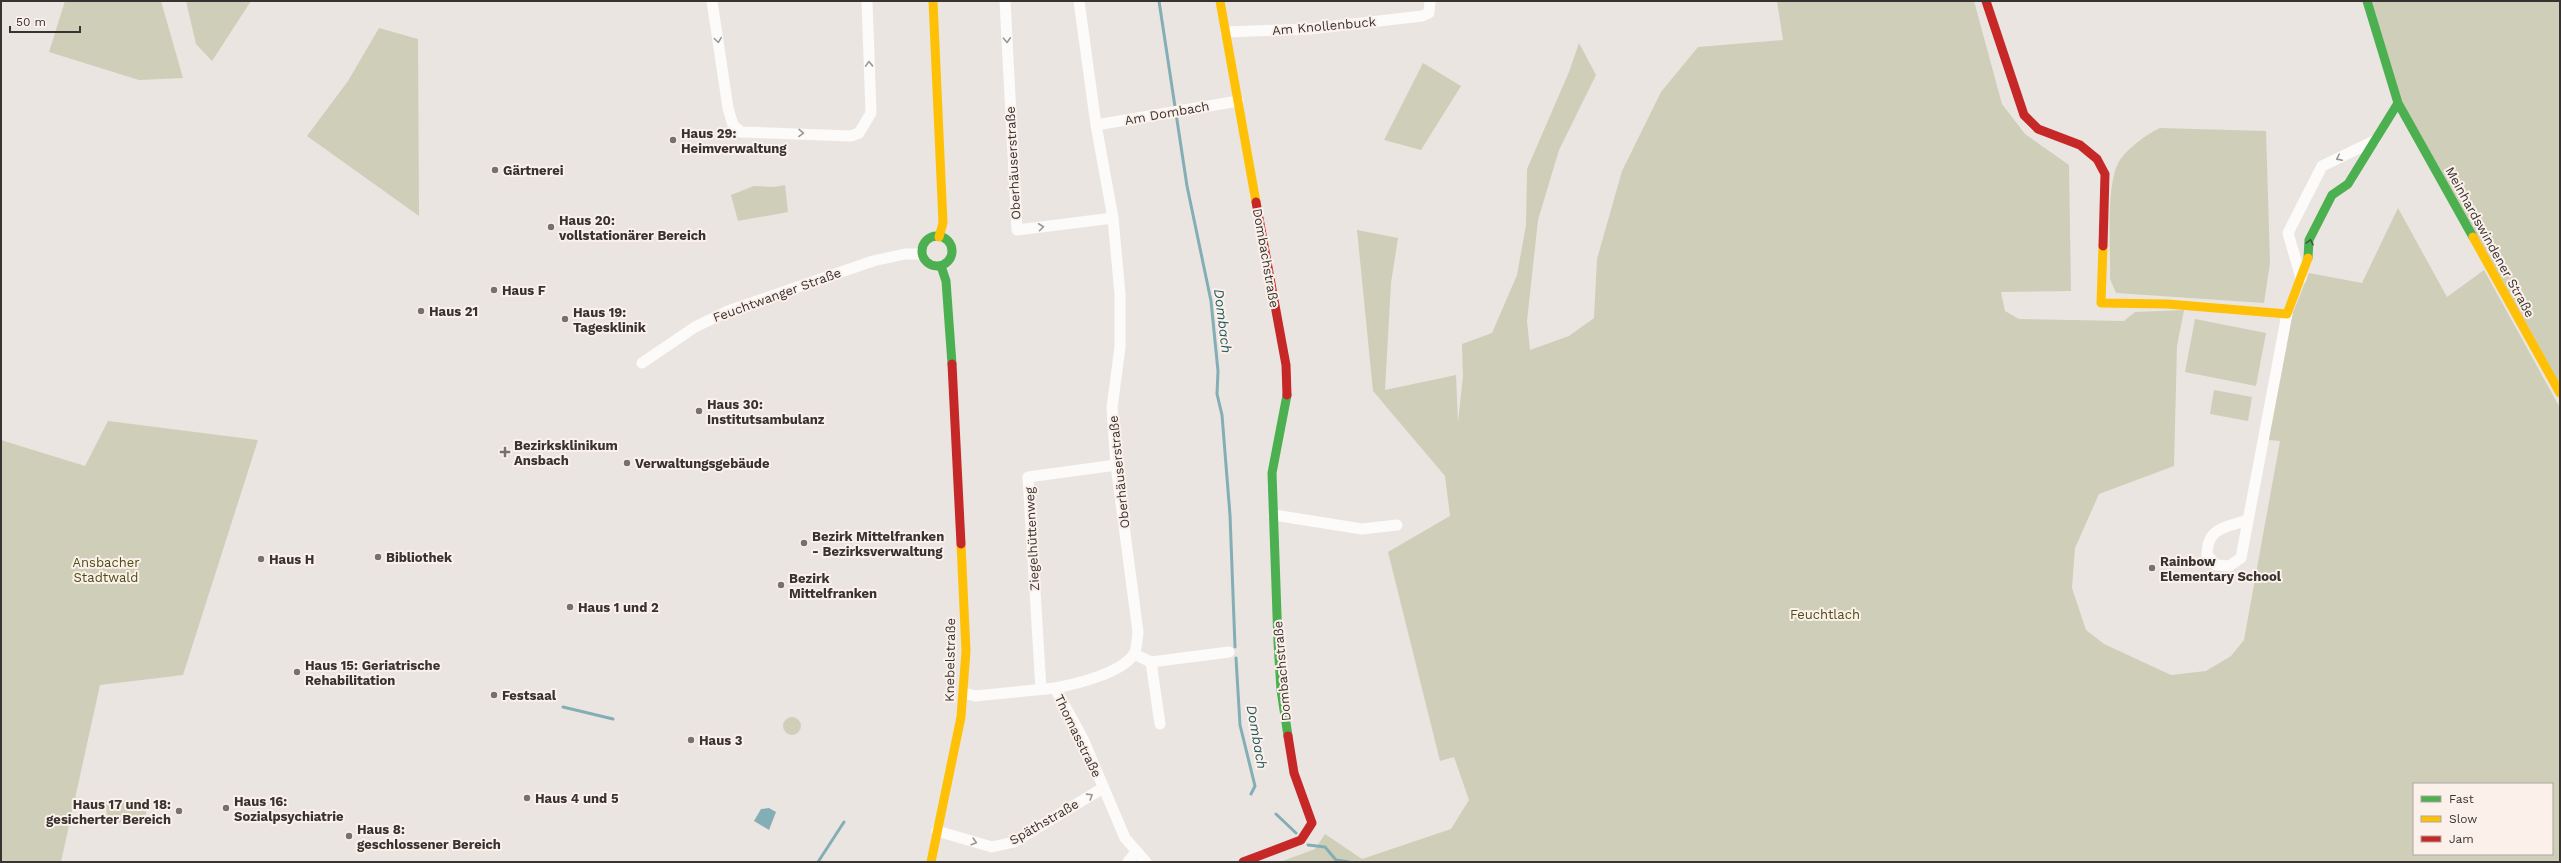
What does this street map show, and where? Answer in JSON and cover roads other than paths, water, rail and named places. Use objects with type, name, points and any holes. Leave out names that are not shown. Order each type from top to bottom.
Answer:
[{"type":"street","points":[[712,1],[728,108],[733,125],[741,132],[851,136],[859,133],[871,113],[867,1]]},
{"type":"street","points":[[933,1],[943,223],[939,236]]},
{"type":"street","name":"Oberhäuserstraße","points":[[1005,1],[1017,230],[1112,218]]},
{"type":"street","name":"Oberhäuserstraße","points":[[1079,1],[1096,125],[1112,218],[1120,294],[1120,347],[1112,408],[1116,465],[1137,614],[1138,632],[1134,654]]},
{"type":"street","name":"Dombachstraße","points":[[1220,1],[1286,365],[1286,399],[1272,473],[1281,690],[1294,773],[1312,823],[1301,840],[1243,862]]},
{"type":"street","name":"Am Knollenbuck","points":[[1226,32],[1310,29],[1422,16],[1430,13],[1430,1]]},
{"type":"street","points":[[1986,1],[2024,115],[2038,129],[2080,145],[2097,159],[2105,174],[2101,303],[2168,304],[2287,314]]},
{"type":"street","name":"Meinhardswindener Straße","points":[[2367,1],[2398,103],[2560,393]]},
{"type":"street","name":"Am Dombach","points":[[1096,125],[1238,101]]},
{"type":"street","points":[[2248,520],[2215,531],[2207,542],[2207,555],[2216,565],[2229,566],[2241,558],[2287,314],[2308,258],[2310,240],[2332,195],[2348,184],[2398,103]]},
{"type":"street","points":[[2301,280],[2288,233],[2322,166],[2374,141]]},
{"type":"street","points":[[939,236],[948,241],[952,251],[949,260],[941,266],[927,262],[922,254],[925,243],[928,239],[939,236]]},
{"type":"street","name":"Feuchtwanger Straße","points":[[642,363],[695,327],[728,311],[873,261],[905,254],[922,254]]},
{"type":"street","name":"Knebelstraße","points":[[930,862],[964,693],[966,651],[950,322],[946,281],[941,266]]},
{"type":"street","name":"Ziegelhüttenweg","points":[[1041,689],[1028,477],[1116,465]]},
{"type":"street","points":[[1274,515],[1362,529],[1396,525]]},
{"type":"street","points":[[1055,688],[1084,682],[1114,670],[1134,654],[1151,662],[1229,652]]},
{"type":"street","points":[[1151,662],[1160,724]]},
{"type":"street","name":"Thomasstraße","points":[[964,693],[975,696],[1055,688],[1083,739],[1125,838],[1146,862]]},
{"type":"street","name":"Späthstraße","points":[[937,831],[992,847],[1014,842],[1103,788]]},
{"type":"street","points":[[1128,862],[1136,852]]},
{"type":"water","points":[[769,808],[776,812],[769,830],[754,821],[761,809]]},
{"type":"waterway","name":"Dombach","points":[[1159,1],[1187,186],[1211,301],[1218,371],[1217,394],[1222,415],[1230,515],[1235,647]]},
{"type":"waterway","name":"Dombach","points":[[1236,658],[1240,725],[1255,786],[1251,794]]},
{"type":"waterway","points":[[563,707],[613,719]]},
{"type":"waterway","name":"Dombach","points":[[1276,814],[1296,833]]},
{"type":"waterway","points":[[818,862],[844,822]]},
{"type":"waterway","name":"Dombach","points":[[1308,845],[1325,847],[1336,860],[1349,862]]},
{"type":"place","name":"Haus 29: Heimverwaltung","points":[[673,140]]},
{"type":"place","name":"Gärtnerei","points":[[495,170]]},
{"type":"place","name":"Haus 20: vollstationärer Bereich","points":[[551,227]]},
{"type":"place","name":"Haus F","points":[[494,290]]},
{"type":"place","name":"Haus 21","points":[[421,311]]},
{"type":"place","name":"Haus 19: Tagesklinik","points":[[565,319]]},
{"type":"place","name":"Haus 30: Institutsambulanz","points":[[699,411]]},
{"type":"place","name":"Bezirksklinikum Ansbach","points":[[505,452]]},
{"type":"place","name":"Verwaltungsgebäude","points":[[627,463]]},
{"type":"place","name":"Bezirk Mittelfranken - Bezirksverwaltung","points":[[804,543]]},
{"type":"place","name":"Bibliothek","points":[[378,557]]},
{"type":"place","name":"Haus H","points":[[261,559]]},
{"type":"place","name":"Rainbow Elementary School","points":[[2152,568]]},
{"type":"place","name":"Bezirk Mittelfranken","points":[[781,585]]},
{"type":"place","name":"Haus 1 und 2","points":[[570,607]]},
{"type":"place","name":"Haus 15: Geriatrische Rehabilitation","points":[[297,672]]},
{"type":"place","name":"Festsaal","points":[[494,695]]},
{"type":"place","name":"Haus 3","points":[[691,740]]},
{"type":"place","name":"Haus 4 und 5","points":[[527,798]]},
{"type":"place","name":"Haus 16: Sozialpsychiatrie","points":[[226,808]]},
{"type":"place","name":"Haus 17 und 18: gesicherter Bereich","points":[[179,811]]},
{"type":"place","name":"Haus 8: geschlossener Bereich","points":[[349,836]]},
{"type":"park label","name":"Ansbacher Stadtwald","points":[[106,570]]},
{"type":"park label","name":"Feuchtlach","points":[[1825,614]]}]
